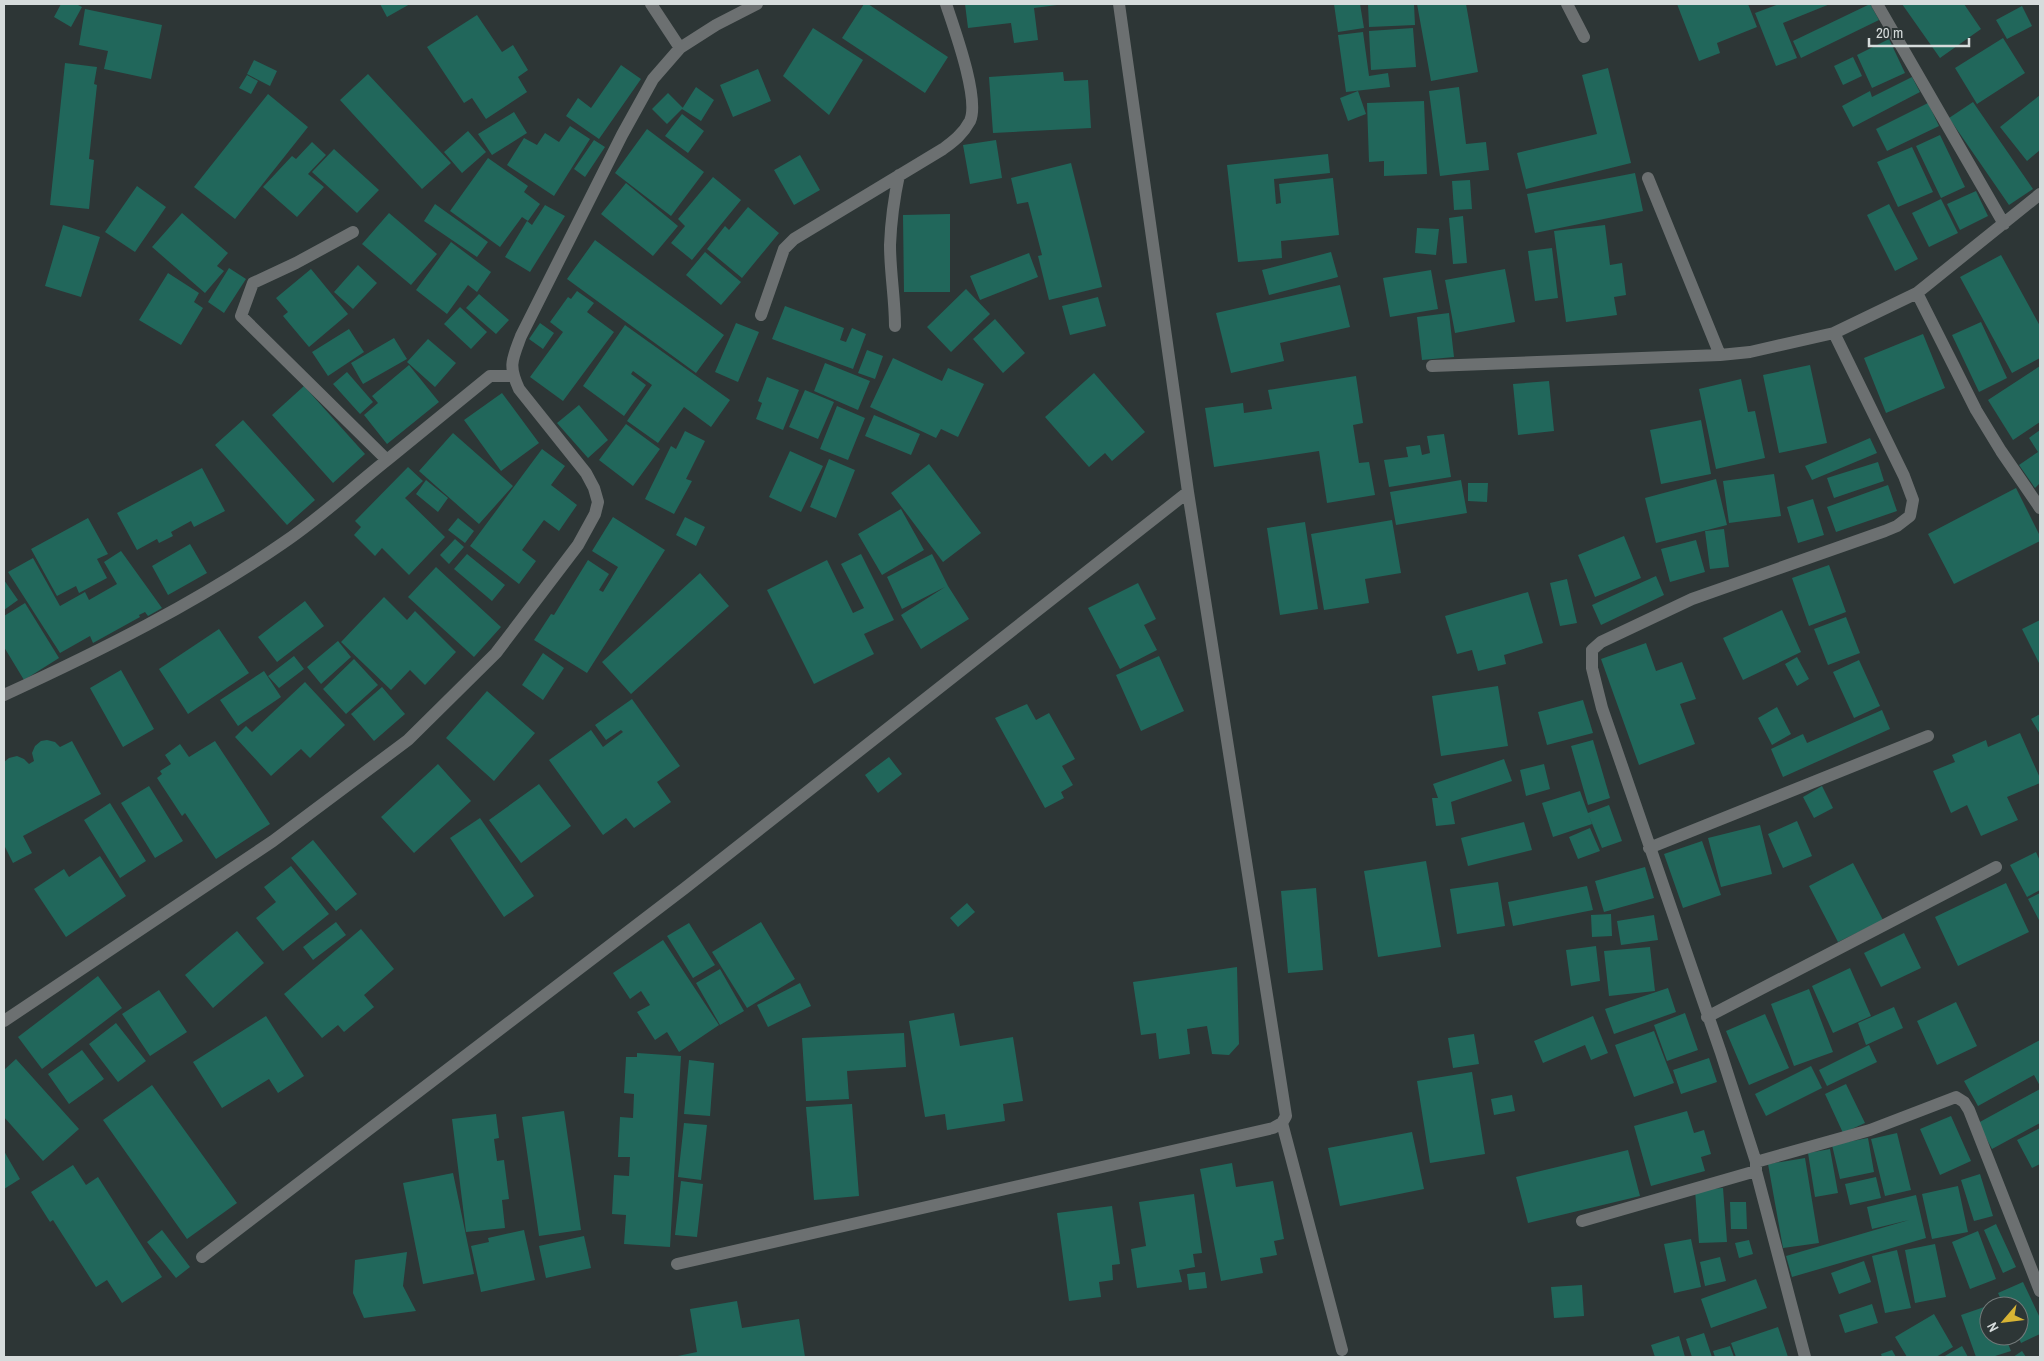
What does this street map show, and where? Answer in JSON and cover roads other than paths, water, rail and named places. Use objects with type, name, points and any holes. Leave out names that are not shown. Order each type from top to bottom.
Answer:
[{"type":"street","points":[[650,4],[680,48]]},
{"type":"street","points":[[4,1021],[281,836],[408,740],[496,653],[578,545],[595,514],[598,502],[594,488],[586,473],[519,389],[513,376],[512,360],[521,336],[622,135],[653,79],[680,48],[757,4]]},
{"type":"street","points":[[760,315],[784,249],[794,239],[962,135],[971,119],[972,99],[946,4]]},
{"type":"street","points":[[677,1264],[1273,1128],[1282,1123],[1286,1116],[1188,492],[1119,4]]},
{"type":"street","points":[[1567,4],[1584,37]]},
{"type":"street","points":[[1876,4],[2004,224]]},
{"type":"street","points":[[895,326],[895,299],[890,246],[899,175]]},
{"type":"street","points":[[1648,178],[1720,354]]},
{"type":"street","points":[[1432,366],[1750,352],[1834,333],[1917,293],[2040,194]]},
{"type":"street","points":[[353,232],[254,283],[241,316],[387,460]]},
{"type":"street","points":[[1917,293],[1976,410],[2040,508]]},
{"type":"street","points":[[1804,1357],[1756,1166],[1602,708],[1592,668],[1592,650],[1601,642],[1692,599],[1885,532],[1910,516],[1913,500],[1904,476],[1834,333]]},
{"type":"street","points":[[4,695],[77,661],[194,600],[284,542],[490,376],[513,376]]},
{"type":"street","points":[[202,1257],[677,894],[1188,492]]},
{"type":"street","points":[[1649,848],[1928,736]]},
{"type":"street","points":[[1707,1017],[1996,867]]},
{"type":"street","points":[[1582,1221],[1870,1130],[1956,1097],[1964,1102],[1970,1110],[2040,1291]]},
{"type":"street","points":[[1282,1123],[1342,1350]]}]
